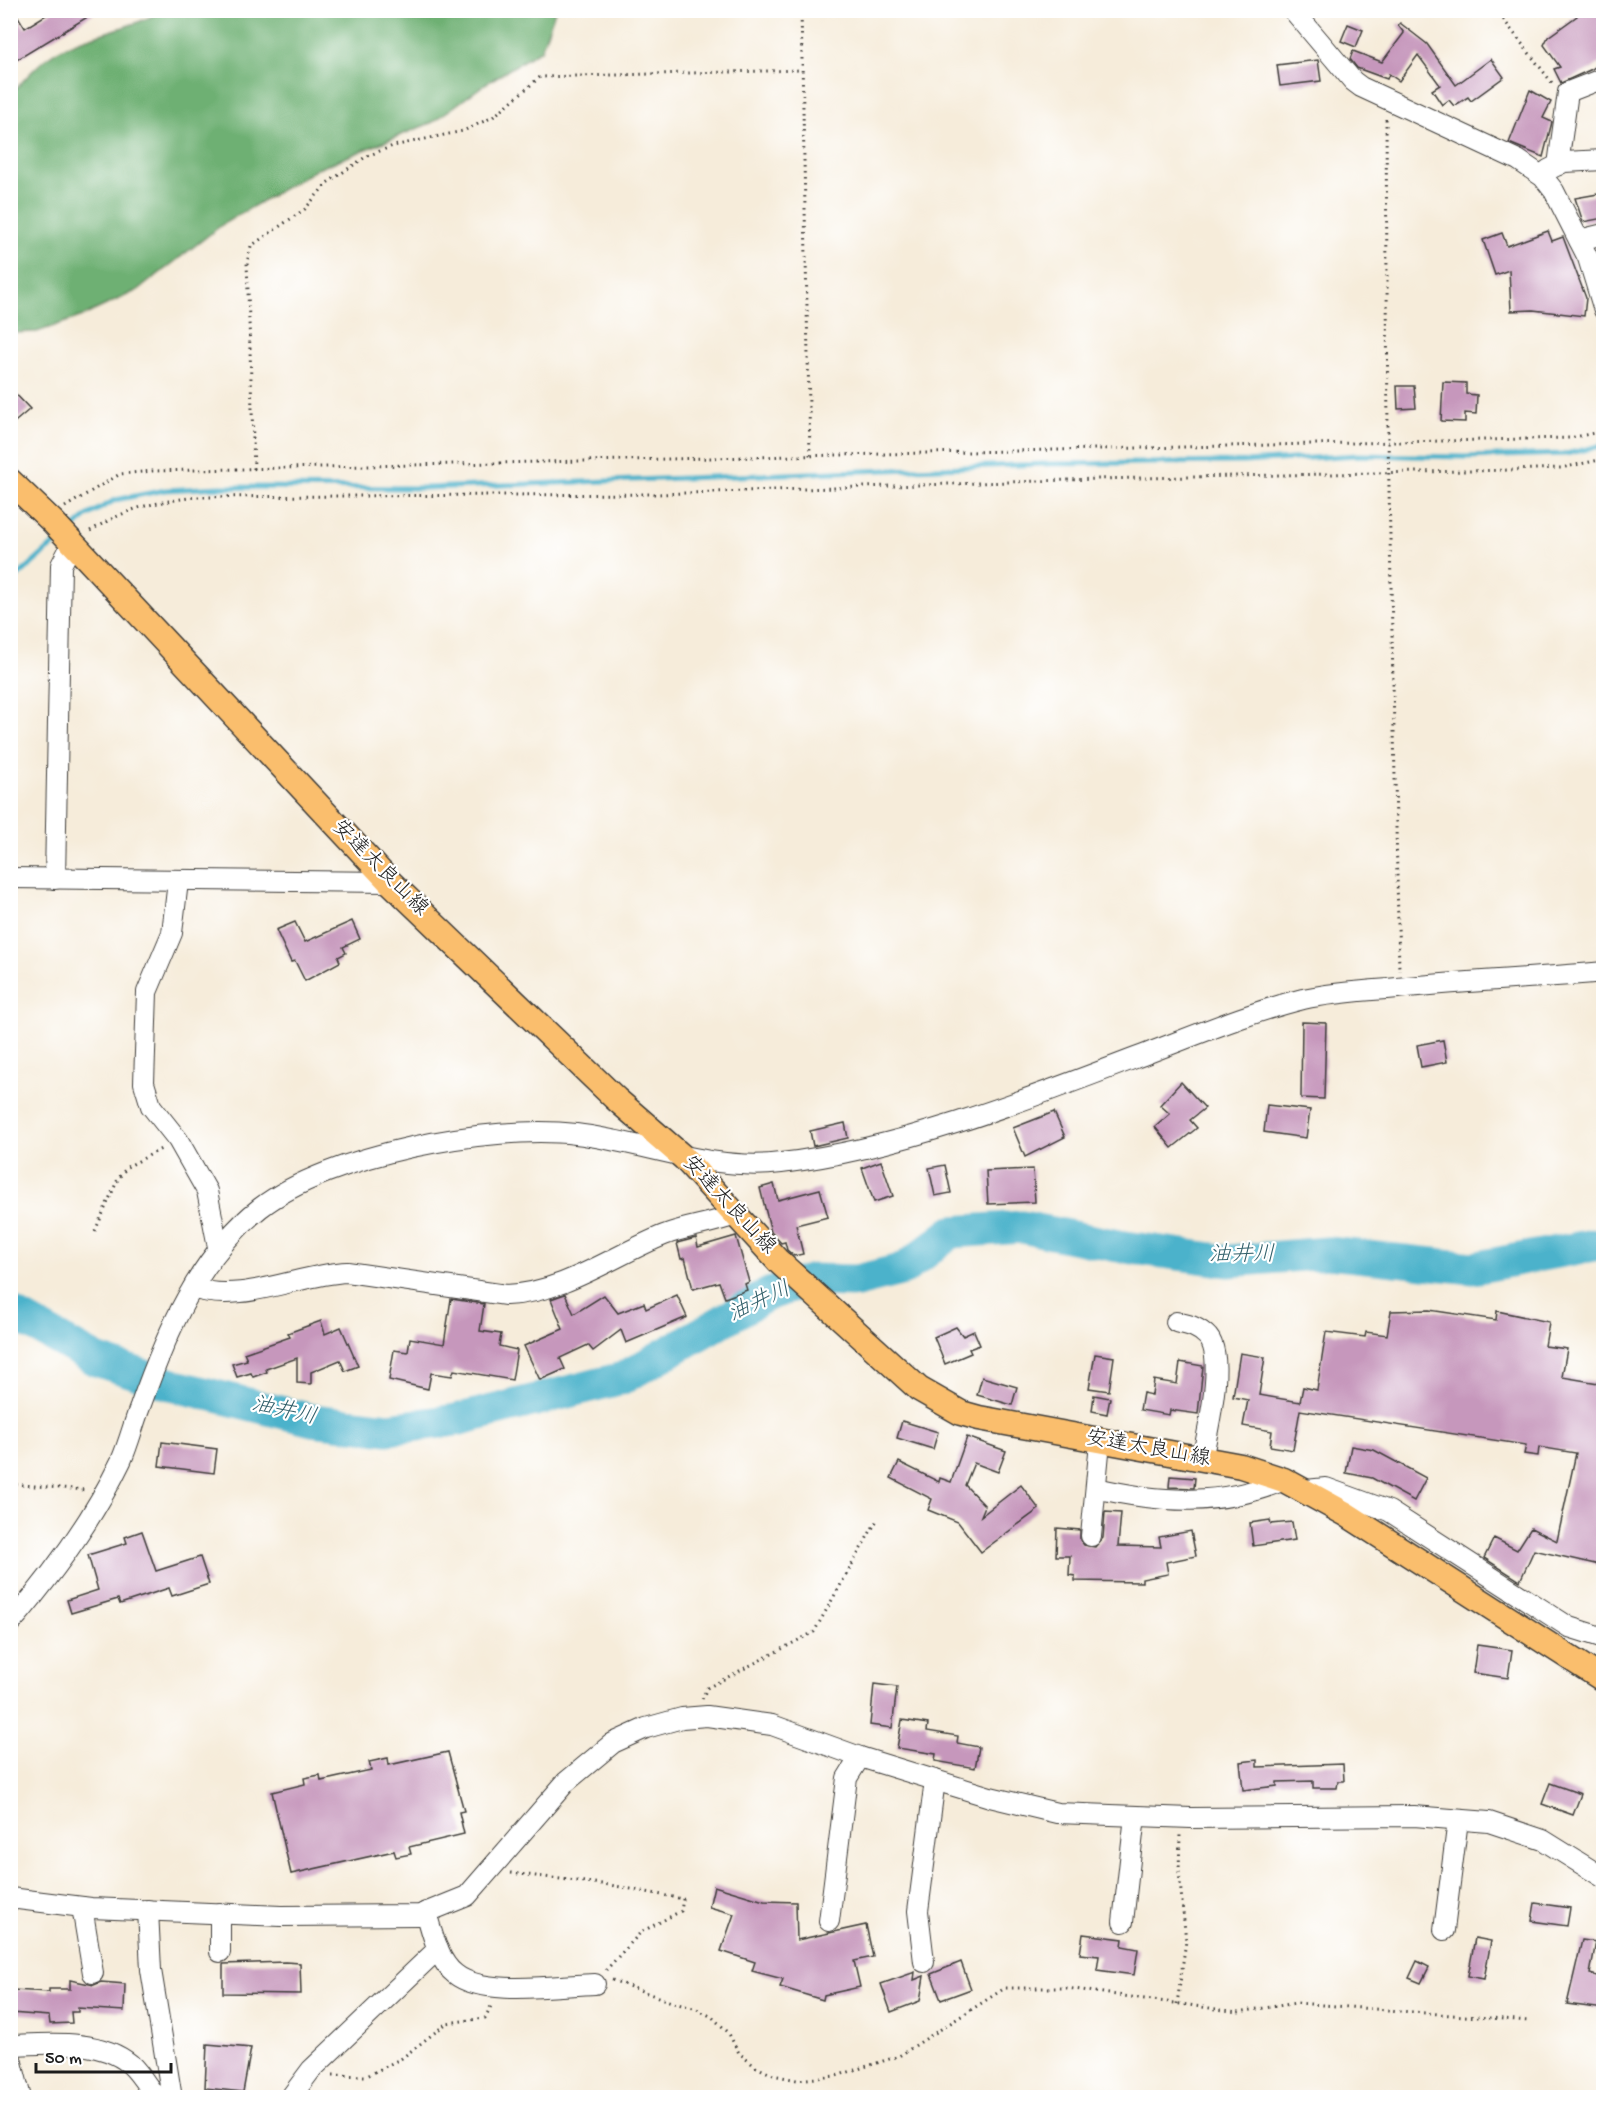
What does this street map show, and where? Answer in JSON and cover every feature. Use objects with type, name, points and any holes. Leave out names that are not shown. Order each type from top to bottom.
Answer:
[{"type":"main road","name":"安達太良山線","points":[[10,481],[62,533],[390,882],[616,1099],[684,1158],[778,1261],[841,1321],[919,1389],[962,1413],[1009,1425],[1241,1466],[1295,1485],[1521,1624],[1604,1680]]},
{"type":"street","points":[[1293,10],[1353,81],[1385,100],[1518,160],[1540,174],[1554,191],[1588,258],[1604,310]]},
{"type":"street","points":[[1558,165],[1568,92],[1604,78]]},
{"type":"street","points":[[1540,174],[1564,162],[1604,160]]},
{"type":"street","points":[[1579,240],[1604,234]]},
{"type":"street","points":[[55,879],[54,811],[62,533]]},
{"type":"street","points":[[10,878],[390,882]]},
{"type":"street","points":[[178,880],[172,933],[147,992],[144,1083],[151,1106],[178,1140],[207,1191],[218,1247]]},
{"type":"street","points":[[10,1624],[73,1545],[105,1492],[124,1454],[162,1347],[218,1247],[264,1205],[301,1183],[348,1164],[464,1137],[522,1131],[577,1134],[684,1158],[727,1163],[777,1164],[866,1148],[1005,1106],[1231,1021],[1305,999],[1400,987],[1604,972]]},
{"type":"street","points":[[193,1288],[203,1291],[252,1290],[330,1273],[346,1272],[506,1295],[526,1294],[558,1285],[668,1234],[708,1225],[735,1215]]},
{"type":"street","points":[[1176,1322],[1197,1327],[1210,1339],[1215,1352],[1215,1375],[1203,1460]]},
{"type":"street","points":[[1091,1536],[1100,1442]]},
{"type":"street","points":[[1096,1488],[1141,1498],[1193,1500],[1240,1496],[1295,1485],[1326,1488],[1389,1511],[1569,1627],[1604,1638]]},
{"type":"street","points":[[10,1898],[82,1906],[281,1916],[420,1915],[467,1896],[566,1782],[613,1743],[646,1728],[707,1716],[772,1725],[860,1757],[934,1780],[990,1797],[1057,1813],[1180,1817],[1414,1816],[1489,1822],[1543,1840],[1604,1878]]},
{"type":"street","points":[[829,1921],[847,1778],[860,1757]]},
{"type":"street","points":[[924,1962],[918,1911],[934,1780]]},
{"type":"street","points":[[1123,1922],[1135,1816]]},
{"type":"street","points":[[1444,1930],[1458,1820]]},
{"type":"street","points":[[82,1906],[93,1973]]},
{"type":"street","points":[[148,1910],[151,1970],[172,2097]]},
{"type":"street","points":[[426,1912],[438,1949],[454,1974],[477,1985],[501,1988],[595,1984]]},
{"type":"street","points":[[220,1913],[220,1952]]},
{"type":"street","points":[[290,2097],[311,2070],[438,1949]]},
{"type":"street","points":[[10,2045],[61,2044],[103,2050],[130,2064],[156,2097]]},
{"type":"street","points":[[10,2055],[21,2097]]},
{"type":"path","points":[[801,10],[810,456]]},
{"type":"path","points":[[1496,10],[1532,54],[1552,84],[1568,92]]},
{"type":"path","points":[[254,469],[247,262],[251,246],[305,209],[327,183],[367,156],[393,146],[463,130],[493,117],[540,77],[802,70]]},
{"type":"path","points":[[1385,100],[1388,473],[1400,987]]},
{"type":"path","points":[[62,533],[120,474],[1388,440],[1570,438],[1604,431]]},
{"type":"path","points":[[62,533],[144,504],[195,497],[657,494],[1097,479],[1561,468],[1604,459]]},
{"type":"path","points":[[95,1231],[118,1179],[127,1167],[178,1140]]},
{"type":"path","points":[[10,1485],[64,1486],[105,1492]]},
{"type":"path","points":[[693,1717],[707,1688],[814,1632],[877,1520]]},
{"type":"path","points":[[1177,2004],[1186,1941],[1179,1872],[1180,1817]]},
{"type":"path","points":[[490,1870],[610,1885],[683,1899],[681,1911],[641,1932],[595,1984]]},
{"type":"path","points":[[595,1984],[618,1980],[656,1997],[697,2009],[712,2017],[728,2032],[739,2053],[756,2067],[773,2075],[797,2080],[836,2076],[899,2056],[1005,1988],[1067,1988],[1238,2012],[1297,2003],[1529,2021]]},
{"type":"path","points":[[311,2070],[333,2075],[367,2076],[402,2058],[447,2023],[485,2018],[501,1988]]},
{"type":"green space","points":[[163,10],[555,11],[541,50],[485,84],[433,122],[317,169],[223,224],[138,290],[83,316],[37,332],[11,333],[11,94],[40,63],[63,48],[136,23]]},
{"type":"building","points":[[10,10],[14,10],[25,28],[54,10],[99,10],[10,64]]},
{"type":"building","points":[[1574,10],[1604,10],[1604,60],[1592,69],[1561,83],[1554,69],[1560,67],[1544,45],[1548,37],[1577,16]]},
{"type":"building","points":[[1400,23],[1427,44],[1456,85],[1491,59],[1504,77],[1471,101],[1468,97],[1454,106],[1449,100],[1442,105],[1432,90],[1440,85],[1418,55],[1399,81],[1389,74],[1387,79],[1357,68],[1350,59],[1353,51],[1382,62],[1404,33],[1398,25]]},
{"type":"building","points":[[1348,24],[1363,30],[1356,47],[1341,41]]},
{"type":"building","points":[[1318,60],[1321,81],[1280,86],[1277,65]]},
{"type":"building","points":[[1530,90],[1551,102],[1543,118],[1552,122],[1543,157],[1509,143]]},
{"type":"building","points":[[1604,193],[1604,218],[1583,222],[1575,198]]},
{"type":"building","points":[[1548,231],[1552,241],[1563,237],[1586,298],[1584,316],[1533,310],[1511,311],[1509,270],[1495,275],[1483,240],[1502,233],[1507,246]]},
{"type":"building","points":[[1443,382],[1466,383],[1466,394],[1477,395],[1476,414],[1465,413],[1465,422],[1441,421]]},
{"type":"building","points":[[1397,386],[1414,386],[1416,408],[1398,409]]},
{"type":"building","points":[[10,388],[30,409],[10,426]]},
{"type":"building","points":[[352,921],[360,939],[343,947],[346,953],[338,957],[340,962],[305,981],[295,961],[291,962],[276,930],[295,922],[305,942]]},
{"type":"building","points":[[1302,1022],[1326,1023],[1324,1099],[1301,1098]]},
{"type":"building","points":[[1443,1040],[1447,1062],[1421,1067],[1417,1045]]},
{"type":"building","points":[[1181,1082],[1205,1108],[1190,1120],[1197,1128],[1172,1148],[1155,1127],[1170,1114],[1160,1105]]},
{"type":"building","points":[[1267,1105],[1310,1110],[1306,1138],[1264,1132]]},
{"type":"building","points":[[1054,1112],[1065,1137],[1025,1157],[1013,1128]]},
{"type":"building","points":[[845,1123],[848,1138],[813,1146],[810,1131]]},
{"type":"building","points":[[881,1161],[893,1196],[874,1202],[862,1168]]},
{"type":"building","points":[[945,1165],[951,1193],[935,1196],[929,1168]]},
{"type":"building","points":[[1033,1169],[1035,1202],[988,1204],[986,1171]]},
{"type":"building","points":[[774,1184],[778,1200],[820,1189],[828,1217],[796,1225],[803,1254],[794,1256],[787,1250],[785,1242],[781,1243],[771,1232],[760,1188]]},
{"type":"building","points":[[736,1236],[749,1282],[745,1284],[747,1290],[725,1298],[719,1282],[693,1289],[685,1258],[681,1259],[677,1243],[696,1238],[698,1247]]},
{"type":"building","points":[[565,1294],[574,1314],[604,1295],[618,1313],[644,1303],[646,1309],[677,1295],[687,1317],[626,1343],[621,1330],[593,1351],[588,1345],[560,1358],[565,1369],[540,1380],[524,1346],[563,1329],[551,1299]]},
{"type":"building","points":[[451,1299],[484,1304],[480,1331],[501,1334],[499,1346],[517,1350],[512,1380],[454,1370],[452,1376],[431,1373],[428,1389],[389,1380],[394,1350],[408,1352],[410,1338],[444,1344]]},
{"type":"building","points":[[1429,1310],[1496,1320],[1497,1311],[1549,1322],[1545,1346],[1567,1349],[1562,1377],[1604,1384],[1604,1566],[1534,1550],[1520,1581],[1484,1558],[1494,1538],[1517,1550],[1531,1528],[1557,1541],[1576,1453],[1539,1447],[1538,1456],[1524,1454],[1526,1445],[1300,1410],[1293,1450],[1270,1446],[1272,1431],[1243,1426],[1248,1400],[1233,1397],[1240,1353],[1265,1357],[1259,1395],[1300,1402],[1303,1387],[1317,1390],[1326,1332],[1365,1337],[1366,1332],[1387,1335],[1391,1311]]},
{"type":"building","points":[[321,1321],[325,1334],[341,1327],[358,1366],[345,1371],[340,1360],[311,1372],[311,1384],[297,1383],[297,1358],[266,1369],[267,1372],[253,1377],[251,1373],[237,1377],[232,1364],[247,1360],[244,1353],[290,1337],[288,1333]]},
{"type":"building","points":[[956,1327],[963,1336],[974,1331],[980,1345],[969,1349],[971,1353],[945,1364],[934,1337]]},
{"type":"building","points":[[1095,1354],[1114,1357],[1109,1391],[1089,1388]]},
{"type":"building","points":[[1180,1362],[1203,1366],[1198,1414],[1170,1410],[1169,1415],[1140,1410],[1143,1393],[1152,1395],[1154,1380],[1177,1384]]},
{"type":"building","points":[[982,1377],[1017,1387],[1012,1405],[977,1395]]},
{"type":"building","points":[[1094,1395],[1110,1398],[1107,1414],[1092,1411]]},
{"type":"building","points":[[902,1421],[938,1432],[933,1449],[897,1438]]},
{"type":"building","points":[[967,1437],[1006,1451],[998,1472],[974,1463],[965,1485],[985,1506],[981,1516],[1021,1485],[1039,1509],[981,1552],[958,1522],[928,1510],[932,1499],[891,1478],[899,1462],[939,1482],[940,1478],[951,1482]]},
{"type":"building","points":[[162,1442],[217,1449],[214,1473],[159,1466]]},
{"type":"building","points":[[1351,1446],[1374,1450],[1426,1478],[1414,1501],[1372,1478],[1346,1473]]},
{"type":"building","points":[[1170,1476],[1195,1478],[1194,1488],[1169,1487]]},
{"type":"building","points":[[1105,1512],[1121,1513],[1118,1546],[1161,1547],[1159,1537],[1191,1531],[1196,1556],[1166,1562],[1168,1574],[1142,1579],[1142,1582],[1075,1581],[1075,1576],[1069,1575],[1070,1556],[1056,1556],[1057,1528],[1080,1530],[1080,1540],[1084,1545],[1095,1547],[1103,1538]]},
{"type":"building","points":[[1270,1520],[1271,1524],[1292,1522],[1295,1540],[1253,1546],[1250,1523]]},
{"type":"building","points":[[142,1531],[156,1571],[200,1557],[209,1584],[172,1596],[169,1588],[120,1604],[118,1599],[71,1613],[67,1600],[98,1590],[88,1555],[127,1543],[125,1537]]},
{"type":"building","points":[[1477,1645],[1512,1650],[1508,1678],[1473,1673]]},
{"type":"building","points":[[874,1684],[897,1687],[892,1728],[870,1725]]},
{"type":"building","points":[[902,1720],[928,1724],[927,1731],[958,1736],[957,1743],[979,1747],[975,1768],[935,1761],[936,1754],[897,1748]]},
{"type":"building","points":[[448,1752],[464,1811],[459,1812],[464,1834],[409,1847],[411,1854],[396,1857],[394,1851],[291,1874],[272,1792],[305,1784],[304,1778],[320,1775],[321,1781],[371,1770],[369,1762],[388,1758],[389,1765]]},
{"type":"building","points":[[1257,1760],[1257,1767],[1343,1764],[1344,1781],[1338,1781],[1337,1788],[1313,1788],[1313,1781],[1277,1782],[1277,1786],[1243,1790],[1240,1762]]},
{"type":"building","points":[[1550,1783],[1581,1794],[1573,1815],[1542,1804]]},
{"type":"building","points":[[714,1886],[764,1901],[796,1902],[797,1940],[866,1925],[873,1957],[854,1961],[860,1987],[824,1995],[823,2000],[780,1987],[783,1979],[752,1971],[755,1962],[721,1951],[734,1914],[709,1907]]},
{"type":"building","points":[[1535,1903],[1570,1908],[1567,1926],[1532,1921]]},
{"type":"building","points":[[1083,1934],[1123,1939],[1122,1946],[1138,1949],[1134,1975],[1097,1970],[1099,1956],[1080,1954]]},
{"type":"building","points":[[1475,1938],[1491,1941],[1484,1979],[1468,1976]]},
{"type":"building","points":[[1582,1940],[1596,1942],[1590,1974],[1604,1978],[1604,2009],[1567,2004]]},
{"type":"building","points":[[1417,1961],[1429,1967],[1421,1983],[1409,1978]]},
{"type":"building","points":[[961,1962],[971,1989],[941,2000],[931,1974]]},
{"type":"building","points":[[300,1963],[301,1994],[223,1993],[223,1964]]},
{"type":"building","points":[[915,1972],[914,1980],[924,1976],[920,2001],[891,2012],[881,1984]]},
{"type":"building","points":[[70,1980],[94,1985],[101,1982],[125,1984],[124,2011],[78,2008],[78,2012],[71,2012],[72,2023],[50,2024],[49,2016],[11,2013],[12,1990],[49,1992],[49,1989],[70,1989]]},
{"type":"building","points":[[207,2044],[251,2048],[243,2092],[205,2088]]},
{"type":"waterway","points":[[70,531],[87,516],[115,500],[165,490],[220,487],[425,488],[1043,464],[1244,462],[1358,455],[1465,457],[1566,454],[1604,445]]},
{"type":"waterway","points":[[10,583],[60,539]]},
{"type":"waterway","name":"油井川","points":[[10,1312],[96,1360],[176,1386],[312,1420],[388,1429],[456,1420],[623,1378],[769,1294],[813,1280],[857,1281],[904,1269],[952,1232],[1022,1227],[1118,1246],[1228,1261],[1328,1253],[1473,1268],[1604,1243]]}]
